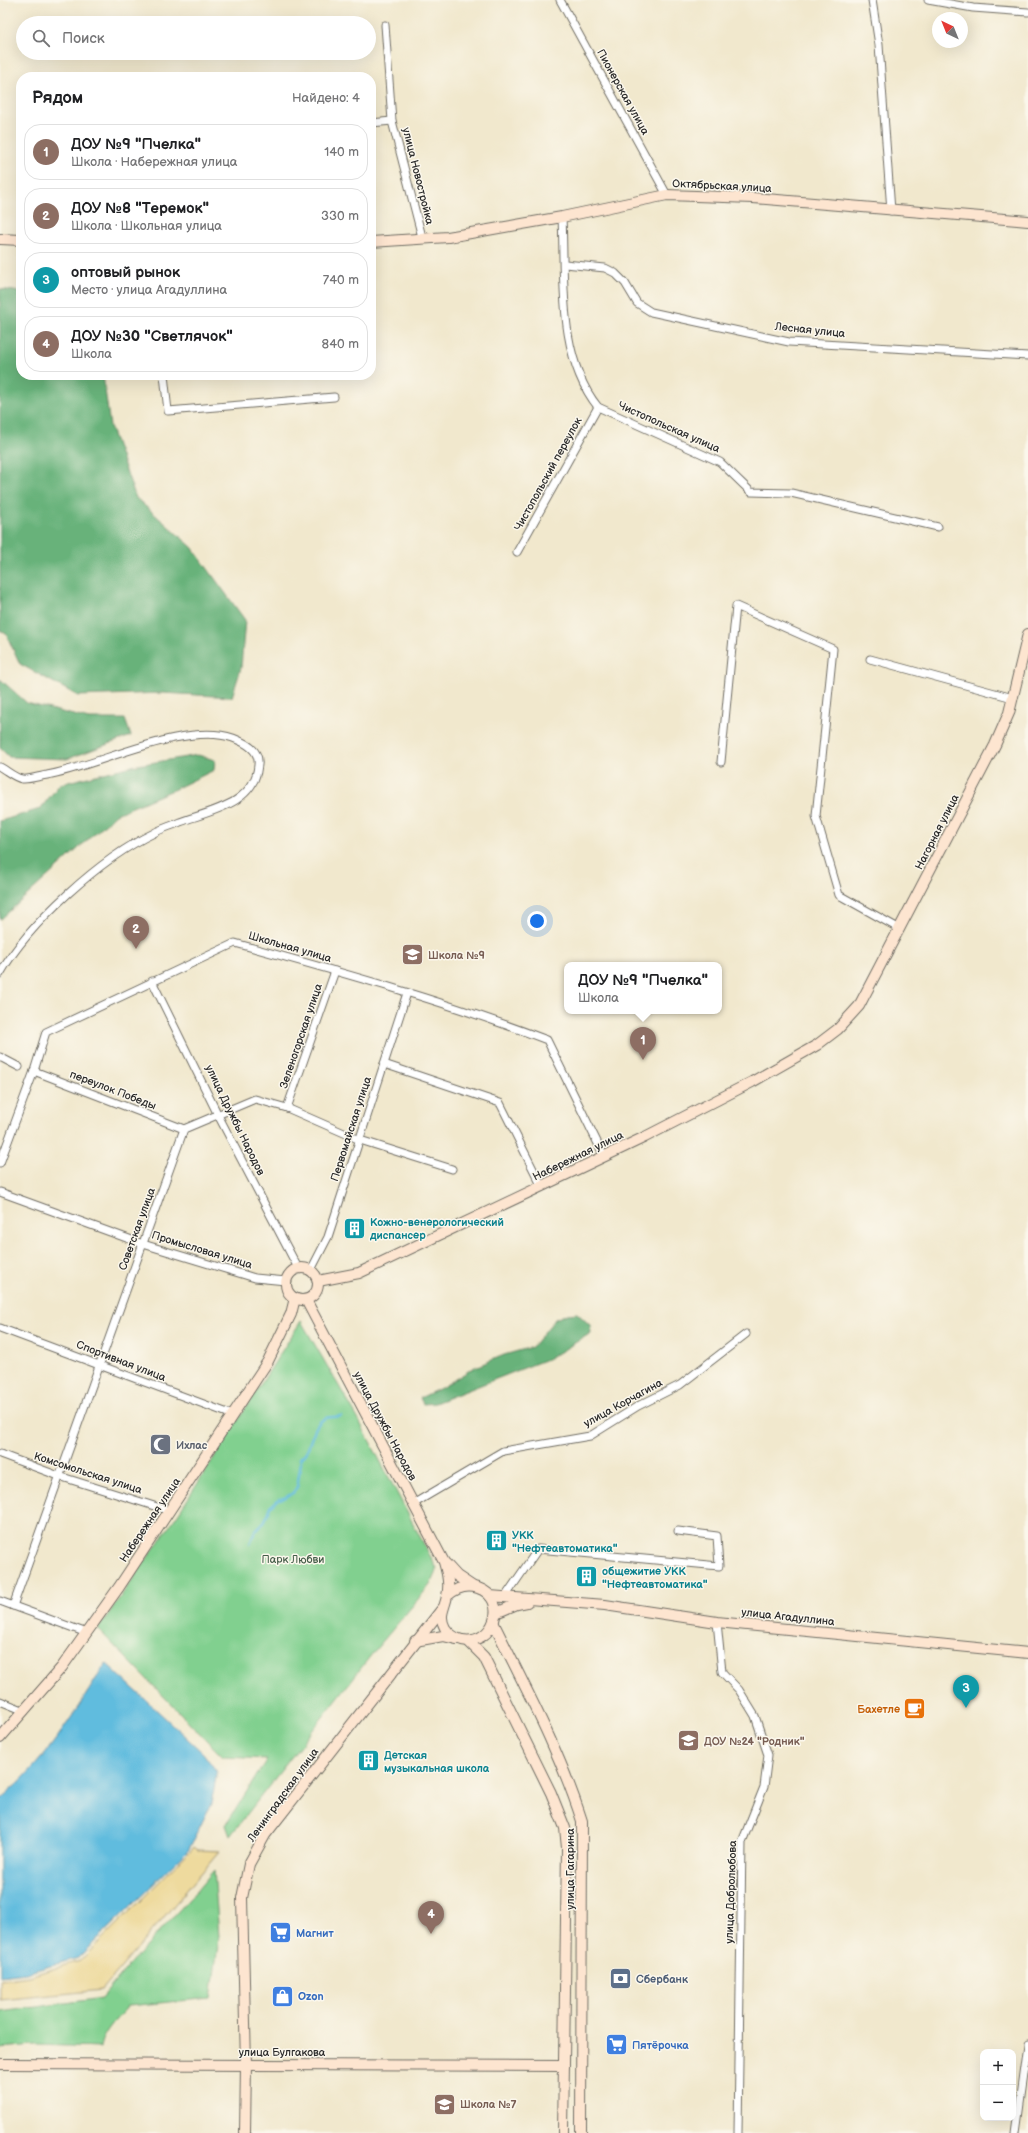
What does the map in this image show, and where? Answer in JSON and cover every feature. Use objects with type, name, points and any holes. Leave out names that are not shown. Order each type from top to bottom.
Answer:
[{"type":"main road","name":"Октябрьская улица","points":[[376,242],[422,237],[448,237],[562,217],[667,195],[753,198],[891,211],[1028,221]]},
{"type":"main road","points":[[0,239],[16,240]]},
{"type":"main road","name":"Нагорная улица","points":[[838,1029],[859,1006],[995,745],[1009,713],[1028,634]]},
{"type":"main road","name":"Набережная улица","points":[[318,1281],[359,1273],[542,1187],[752,1082],[817,1045],[838,1029]]},
{"type":"main road","points":[[298,1268],[311,1270],[318,1281],[318,1288],[314,1295],[306,1300],[294,1298],[287,1290],[286,1281],[292,1271],[298,1268]]},
{"type":"main road","name":"Набережная улица","points":[[0,1738],[62,1667],[87,1633],[170,1511],[268,1361],[291,1314],[294,1298]]},
{"type":"main road","name":"улица Дружбы Народов","points":[[306,1300],[444,1562]]},
{"type":"main road","points":[[415,1641],[443,1636],[463,1640],[478,1639],[488,1633],[494,1624],[496,1613],[495,1604],[490,1596],[483,1590],[472,1586],[457,1576],[444,1562]]},
{"type":"main road","points":[[444,1562],[448,1578],[447,1596],[442,1609],[442,1620],[446,1628],[463,1640]]},
{"type":"main road","points":[[447,1596],[462,1587],[472,1586]]},
{"type":"main road","points":[[490,1596],[547,1599]]},
{"type":"main road","points":[[496,1613],[517,1604],[547,1599]]},
{"type":"main road","name":"улица Агадуллина","points":[[547,1599],[605,1605],[717,1622],[1028,1653]]},
{"type":"main road","name":"Ленинградская улица","points":[[245,2133],[246,2064],[242,1898],[249,1864],[265,1835],[415,1641],[442,1609]]},
{"type":"main road","name":"улица Гагарина","points":[[494,1624],[538,1713],[571,1787],[582,1821],[581,2133]]},
{"type":"main road","name":"улица Гагарина","points":[[463,1640],[484,1657],[550,1793],[565,1828],[567,1848],[563,2133]]},
{"type":"main road","name":"улица Булгакова","points":[[0,2064],[564,2066]]},
{"type":"street","name":"Пионерская улица","points":[[560,0],[667,195]]},
{"type":"street","points":[[872,0],[879,45],[891,211]]},
{"type":"street","points":[[928,0],[973,8],[1028,12]]},
{"type":"street","name":"улица Новостройка","points":[[384,25],[392,121],[422,237]]},
{"type":"street","name":"улица Новостройка","points":[[376,123],[392,121]]},
{"type":"street","name":"Чистопольская улица","points":[[562,217],[565,309],[575,367],[586,392],[598,407],[720,462],[751,492],[791,493],[938,527]]},
{"type":"street","name":"Лесная улица","points":[[564,264],[605,268],[615,273],[626,283],[637,303],[651,312],[789,342],[1028,356]]},
{"type":"street","points":[[165,380],[168,411],[334,396]]},
{"type":"street","name":"Чистопольский переулок","points":[[517,552],[598,407]]},
{"type":"street","points":[[721,762],[736,606],[833,650],[816,816],[839,895],[900,929]]},
{"type":"street","points":[[870,659],[1013,698]]},
{"type":"street","points":[[0,767],[22,779],[66,771],[141,746],[190,736],[224,735],[248,743],[259,759],[257,777],[246,794],[222,808],[154,832],[125,849],[52,909],[28,935],[0,974]]},
{"type":"street","name":"Школьная улица","points":[[0,1163],[34,1071],[46,1032],[235,943],[335,971],[490,1018],[547,1040],[604,1156]]},
{"type":"street","name":"Зеленогорская улица","points":[[287,1108],[335,971]]},
{"type":"street","name":"улица Дружбы Народов","points":[[152,981],[218,1115],[298,1268]]},
{"type":"street","name":"Первомайская улица","points":[[311,1270],[328,1237],[407,993]]},
{"type":"street","points":[[0,1057],[19,1067]]},
{"type":"street","points":[[384,1064],[500,1103],[542,1187]]},
{"type":"street","name":"переулок Победы","points":[[34,1071],[184,1129]]},
{"type":"street","points":[[184,1129],[255,1099],[287,1108],[360,1140],[452,1169]]},
{"type":"street","name":"Советская улица","points":[[13,1606],[184,1129]]},
{"type":"street","name":"Промысловая улица","points":[[0,1192],[143,1244],[255,1278],[286,1281]]},
{"type":"street","name":"Спортивная улица","points":[[0,1328],[233,1415]]},
{"type":"street","name":"улица Корчагина","points":[[413,1504],[503,1451],[590,1436],[638,1406],[680,1385],[746,1334]]},
{"type":"street","name":"Комсомольская улица","points":[[0,1454],[59,1476],[170,1511]]},
{"type":"street","points":[[506,1597],[538,1549],[720,1566],[718,1536],[678,1531]]},
{"type":"street","points":[[0,1601],[87,1633]]},
{"type":"street","name":"улица Добролюбова","points":[[717,1622],[722,1672],[739,1690],[755,1716],[768,1755],[764,1787],[742,1842],[738,2133]]},
{"type":"street","points":[[0,1701],[25,1711]]},
{"type":"street","points":[[1016,2133],[1028,2045]]},
{"type":"green space","points":[[0,289],[16,291],[16,380],[104,380],[110,426],[136,498],[192,547],[245,620],[241,668],[232,697],[162,693],[78,696],[20,664],[6,634],[0,630]]},
{"type":"green space","points":[[0,679],[27,703],[89,719],[125,719],[131,736],[67,759],[9,757],[0,748]]},
{"type":"green space","points":[[198,755],[215,760],[214,770],[173,790],[116,814],[0,920],[0,821],[40,809],[60,784],[132,766]]},
{"type":"green space","points":[[577,1313],[590,1325],[591,1333],[552,1357],[435,1403],[423,1404],[420,1398],[441,1388],[475,1367],[504,1355],[532,1347],[555,1319],[567,1314]]},
{"type":"green space","name":"Парк Любви","points":[[301,1321],[357,1417],[437,1569],[430,1585],[372,1654],[230,1836],[226,1825],[267,1759],[223,1757],[98,1629],[180,1511]]},
{"type":"green space","points":[[214,1870],[219,1937],[211,1998],[128,2006],[108,2030],[100,2047],[35,2045],[0,2048],[0,2012],[102,1998],[129,1965]]},
{"type":"sand","points":[[194,1847],[198,1850],[220,1851],[102,1990],[0,2000],[0,1980],[29,1976],[80,1961]]},
{"type":"water","points":[[106,1663],[203,1753],[217,1772],[211,1804],[189,1849],[78,1958],[26,1973],[0,1976],[0,1799],[32,1769],[46,1753],[71,1718]]},
{"type":"waterway","points":[[250,1544],[255,1531],[264,1522],[269,1512],[269,1508],[279,1499],[293,1493],[297,1487],[301,1462],[300,1458],[307,1450],[317,1426],[326,1418],[341,1416]]},
{"type":"place","name":"ДОУ №8 \"Теремок\"","points":[[136,949]]},
{"type":"place","name":"Школа №9","points":[[412,955]]},
{"type":"place","name":"ДОУ №9 \"Пчелка\"","points":[[643,1060]]},
{"type":"place","name":"Кожно-венерологический диспансер","points":[[355,1228]]},
{"type":"place","name":"Ихлас","points":[[161,1445]]},
{"type":"place","name":"УКК \"Нефтеавтоматика\"","points":[[496,1541]]},
{"type":"place","name":"общежитие УКК \"Нефтеавтоматика\"","points":[[586,1577]]},
{"type":"place","name":"оптовый рынок","points":[[966,1708]]},
{"type":"place","name":"Бахетле","points":[[915,1709]]},
{"type":"place","name":"ДОУ №24 \"Родник\"","points":[[688,1741]]},
{"type":"place","name":"Детская музыкальная школа","points":[[369,1761]]},
{"type":"place","name":"Магнит","points":[[281,1933]]},
{"type":"place","name":"ДОУ №30 \"Светлячок\"","points":[[431,1934]]},
{"type":"place","name":"Сбербанк","points":[[620,1979]]},
{"type":"place","name":"Ozon","points":[[283,1996]]},
{"type":"place","name":"Пятёрочка","points":[[616,2045]]},
{"type":"place","name":"Школа №7","points":[[445,2104]]}]
